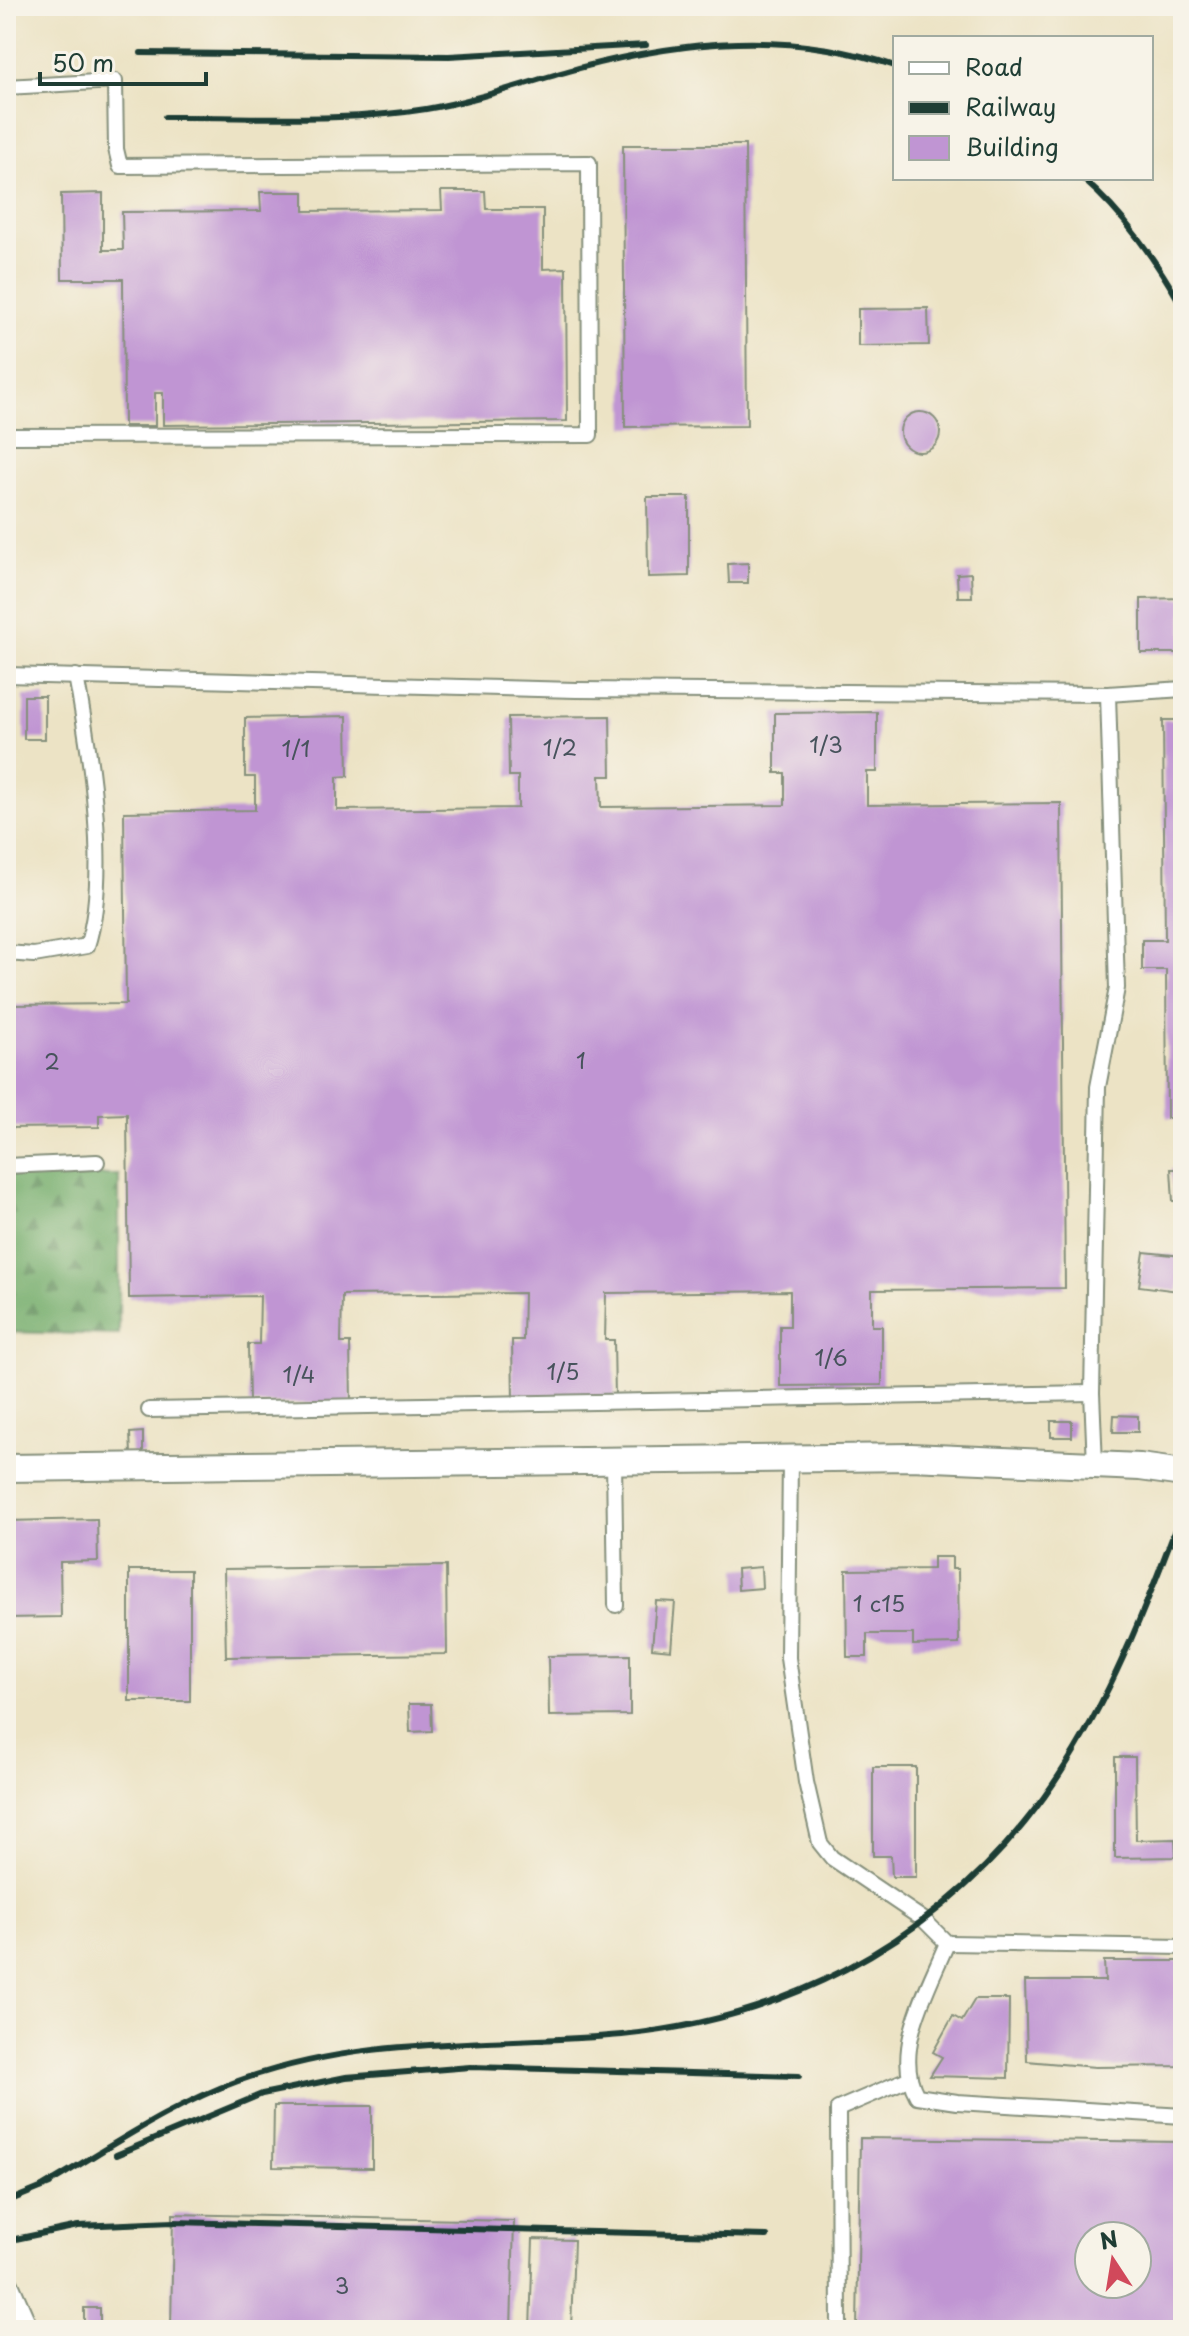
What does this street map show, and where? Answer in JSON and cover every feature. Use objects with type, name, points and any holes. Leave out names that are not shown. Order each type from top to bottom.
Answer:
[{"type":"street","points":[[6,1468],[911,1457],[1095,1465],[1183,1473]]},
{"type":"street","points":[[6,2287],[25,2330]]},
{"type":"lane","points":[[6,87],[115,81],[116,149],[120,166],[589,163],[590,435],[6,436]]},
{"type":"lane","points":[[6,675],[576,690],[1108,694],[1183,689]]},
{"type":"lane","points":[[6,953],[34,955],[87,946],[97,917],[92,766],[76,676]]},
{"type":"lane","points":[[1095,1465],[1092,1393],[1098,1087],[1117,988],[1108,694]]},
{"type":"lane","points":[[6,1166],[97,1162]]},
{"type":"lane","points":[[149,1410],[1092,1393]]},
{"type":"lane","points":[[790,1458],[788,1670],[806,1782],[820,1843],[832,1858],[924,1920],[947,1943],[1183,1947]]},
{"type":"lane","points":[[614,1459],[616,1605]]},
{"type":"lane","points":[[947,1943],[908,2053],[908,2079],[917,2096],[957,2102],[1183,2116]]},
{"type":"lane","points":[[839,2330],[838,2109],[908,2079]]},
{"type":"green space","points":[[6,1175],[119,1175],[119,1335],[6,1332]]},
{"type":"building","points":[[623,145],[745,145],[747,426],[625,427]]},
{"type":"building","points":[[441,191],[485,191],[486,209],[543,209],[543,269],[566,268],[567,421],[163,425],[163,393],[155,393],[155,426],[124,426],[123,279],[62,279],[61,194],[103,193],[103,250],[123,250],[122,212],[261,211],[260,192],[304,192],[304,211],[442,210]]},
{"type":"building","points":[[928,308],[929,345],[858,346],[858,309]]},
{"type":"building","points":[[920,412],[934,418],[940,432],[934,446],[920,452],[906,446],[900,432],[906,418]]},
{"type":"building","points":[[647,497],[689,497],[689,576],[648,577]]},
{"type":"building","points":[[748,563],[748,583],[729,583],[728,564]]},
{"type":"building","points":[[971,573],[972,597],[958,597],[957,574]]},
{"type":"building","points":[[1183,598],[1183,653],[1141,653],[1141,599]]},
{"type":"building","points":[[24,696],[45,696],[45,739],[24,739]]},
{"type":"building","points":[[877,712],[877,772],[867,772],[867,805],[1061,803],[1065,1288],[872,1290],[872,1326],[882,1326],[882,1385],[780,1386],[780,1326],[790,1326],[790,1291],[606,1293],[605,1340],[614,1340],[615,1399],[513,1400],[512,1340],[523,1340],[524,1293],[342,1295],[341,1343],[350,1343],[351,1403],[249,1404],[248,1344],[259,1344],[260,1296],[129,1298],[127,1114],[99,1115],[99,1127],[6,1128],[6,1005],[126,1004],[124,812],[255,810],[255,777],[245,777],[245,718],[347,716],[348,776],[337,777],[337,810],[518,808],[518,776],[509,776],[508,717],[610,716],[611,776],[600,776],[601,807],[785,805],[785,773],[775,773],[775,713]]},
{"type":"building","points":[[1163,720],[1183,720],[1183,1118],[1167,1118],[1166,970],[1142,970],[1142,940],[1165,940]]},
{"type":"building","points":[[1171,1169],[1183,1169],[1183,1201],[1173,1201]]},
{"type":"building","points":[[1144,1252],[1182,1256],[1178,1291],[1139,1286]]},
{"type":"building","points":[[1114,1415],[1138,1416],[1138,1432],[1113,1432]]},
{"type":"building","points":[[1051,1421],[1072,1421],[1072,1437],[1051,1437]]},
{"type":"building","points":[[143,1432],[143,1454],[131,1454],[130,1433]]},
{"type":"building","points":[[97,1519],[98,1561],[60,1562],[61,1617],[6,1618],[6,1521]]},
{"type":"building","points":[[933,1557],[952,1557],[952,1569],[958,1569],[959,1644],[913,1645],[913,1634],[867,1634],[867,1657],[847,1657],[846,1570],[933,1569]]},
{"type":"building","points":[[446,1566],[447,1654],[226,1657],[224,1569]]},
{"type":"building","points":[[761,1567],[762,1588],[738,1590],[737,1569]]},
{"type":"building","points":[[129,1570],[190,1570],[190,1701],[129,1701]]},
{"type":"building","points":[[656,1601],[675,1602],[671,1650],[652,1648]]},
{"type":"building","points":[[630,1655],[630,1715],[549,1716],[548,1656]]},
{"type":"building","points":[[409,1704],[431,1704],[432,1731],[410,1732]]},
{"type":"building","points":[[1115,1757],[1135,1757],[1136,1840],[1175,1839],[1176,1857],[1115,1858]]},
{"type":"building","points":[[873,1767],[916,1767],[916,1877],[892,1877],[891,1856],[873,1856]]},
{"type":"building","points":[[1104,1961],[1183,1961],[1183,2066],[1095,2067],[1027,2061],[1025,1981],[1105,1981]]},
{"type":"building","points":[[975,1999],[1009,1999],[1008,2078],[930,2076],[942,2057],[933,2052],[953,2016],[962,2021]]},
{"type":"building","points":[[274,2106],[372,2106],[372,2168],[273,2167]]},
{"type":"building","points":[[860,2138],[1183,2142],[1183,2330],[857,2330]]},
{"type":"building","points":[[173,2214],[514,2221],[511,2330],[171,2330]]},
{"type":"building","points":[[533,2239],[574,2240],[571,2330],[530,2330]]},
{"type":"building","points":[[84,2308],[100,2308],[100,2330],[84,2330]]},
{"type":"railway","points":[[165,117],[329,117],[426,109],[619,58],[737,43],[816,47],[893,65]]},
{"type":"railway","points":[[141,53],[449,56],[646,45]]},
{"type":"railway","points":[[1084,180],[1138,238],[1183,308]]},
{"type":"railway","points":[[42,2187],[187,2103],[238,2081],[286,2066],[382,2049],[622,2035],[681,2027],[738,2013],[793,1994],[895,1940],[942,1905],[985,1866],[1025,1822],[1051,1787],[1097,1712],[1116,1672],[1183,1508]]},
{"type":"railway","points":[[116,2155],[262,2094],[346,2077],[470,2067],[799,2076]]},
{"type":"railway","points":[[6,2202],[50,2184]]},
{"type":"railway","points":[[6,2241],[78,2226],[173,2222],[767,2236]]}]
